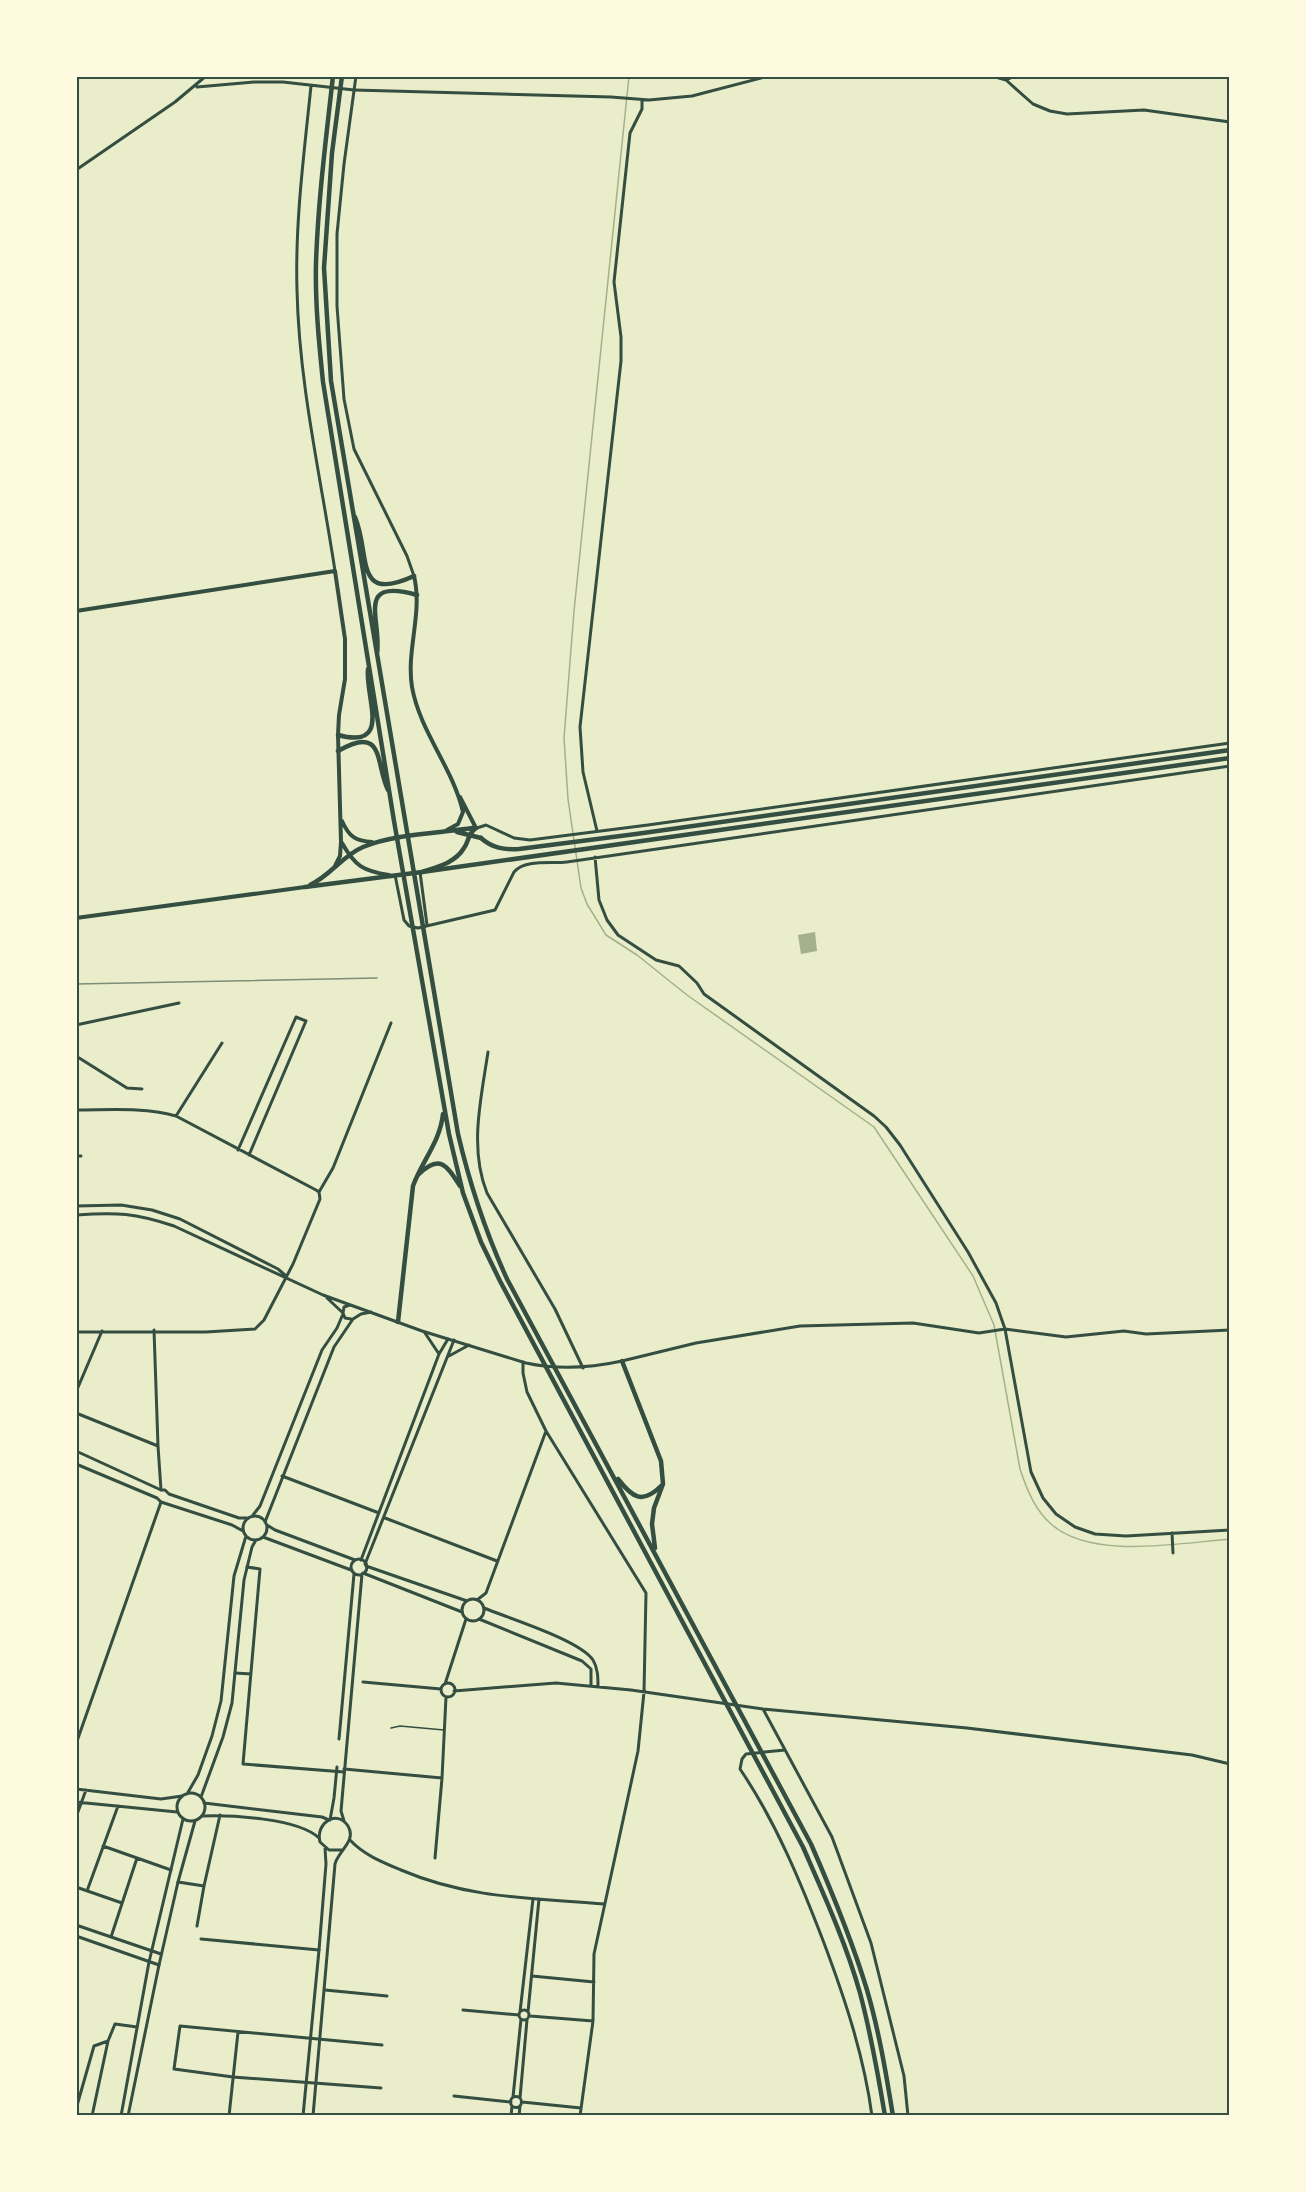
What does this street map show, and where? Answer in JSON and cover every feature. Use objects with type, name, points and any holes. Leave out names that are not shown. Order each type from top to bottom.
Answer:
[{"type":"main road","points":[[333,76],[321,189],[316,266],[318,339],[329,424],[432,1044],[464,1193],[481,1242],[500,1281],[803,1847],[833,1915],[859,1992],[875,2057],[885,2115]]},
{"type":"main road","points":[[342,76],[331,162],[324,268],[331,381],[442,1042],[458,1134],[471,1190],[507,1279],[811,1844],[844,1924],[867,1990],[883,2055],[893,2115]]},
{"type":"main road","points":[[352,510],[359,528],[367,571],[374,582],[382,586],[389,586],[414,576],[417,595],[411,659],[412,687],[422,716],[454,787],[481,838]]},
{"type":"main road","points":[[76,611],[335,571],[346,660],[338,735],[341,842],[340,856],[333,869]]},
{"type":"main road","points":[[376,659],[379,644],[374,614],[378,598],[389,591],[417,595]]},
{"type":"main road","points":[[338,735],[362,737],[372,728],[374,719],[367,680],[369,663]]},
{"type":"main road","points":[[338,751],[357,742],[369,744],[375,748],[379,756],[383,780],[390,795]]},
{"type":"main road","points":[[444,831],[481,838],[494,847],[505,849],[564,843],[1230,750]]},
{"type":"main road","points":[[76,918],[580,850],[1230,758]]},
{"type":"main road","points":[[444,831],[457,825],[462,817],[462,810],[454,787]]},
{"type":"main road","points":[[341,820],[345,830],[353,838],[360,842],[376,843],[476,828]]},
{"type":"main road","points":[[421,872],[456,858],[464,848],[469,835],[476,828]]},
{"type":"main road","points":[[341,842],[349,855],[362,868],[370,872],[392,875]]},
{"type":"main road","points":[[304,887],[320,880],[349,855],[376,843]]},
{"type":"main road","points":[[399,1322],[413,1186],[442,1128],[444,1108]]},
{"type":"main road","points":[[416,1176],[427,1166],[439,1163],[447,1166],[464,1193]]},
{"type":"main road","points":[[622,1361],[661,1461],[663,1484],[653,1514],[656,1554]]},
{"type":"main road","points":[[609,1468],[629,1493],[635,1496],[649,1495],[663,1484]]},
{"type":"street","points":[[76,170],[195,87],[206,76]]},
{"type":"street","points":[[356,76],[337,234],[337,306],[344,399],[354,449],[407,556],[414,576]]},
{"type":"street","points":[[195,87],[283,82],[354,90],[642,100],[692,96],[769,76]]},
{"type":"street","points":[[992,76],[1006,80],[1033,104],[1050,111],[1067,114],[1144,110],[1230,122]]},
{"type":"street","points":[[1006,80],[1015,76]]},
{"type":"street","points":[[311,86],[298,215],[297,302],[306,394],[335,571]]},
{"type":"street","points":[[597,832],[590,810],[583,772],[580,727],[621,361],[614,282],[630,133],[642,109],[642,100]]},
{"type":"street","points":[[476,828],[486,825],[522,840],[564,836],[1230,743]]},
{"type":"street","points":[[392,875],[404,920],[409,926],[418,928],[495,910],[518,868],[527,864],[567,862],[1230,766]]},
{"type":"street","points":[[595,857],[599,900],[607,920],[618,934],[656,960],[679,966],[697,983],[704,994],[857,1103],[886,1127],[900,1145],[982,1275],[996,1303],[1031,1472],[1043,1498],[1056,1514],[1075,1527],[1095,1534],[1126,1536],[1230,1530]]},
{"type":"street","points":[[421,872],[427,926]]},
{"type":"street","points":[[76,1025],[179,1003]]},
{"type":"street","points":[[238,1150],[296,1017],[306,1021],[249,1155]]},
{"type":"street","points":[[76,1332],[154,1330],[206,1332],[255,1329],[264,1320],[293,1264],[319,1203],[319,1192],[333,1168],[391,1023]]},
{"type":"street","points":[[176,1116],[222,1043]]},
{"type":"street","points":[[488,1052],[477,1140],[477,1164],[481,1178],[508,1231],[555,1309],[583,1368]]},
{"type":"street","points":[[76,1056],[127,1088],[142,1089]]},
{"type":"street","points":[[76,1110],[108,1112],[150,1110],[176,1116],[319,1192]]},
{"type":"street","points":[[76,1211],[121,1205],[152,1210],[180,1219],[278,1269],[286,1276],[323,1295],[424,1332],[542,1366],[583,1368],[696,1343],[800,1326],[913,1323],[979,1333],[1003,1329],[1066,1337],[1124,1331],[1146,1334],[1230,1330]]},
{"type":"street","points":[[76,1211],[149,1217],[174,1226],[276,1274],[286,1276]]},
{"type":"street","points":[[323,1295],[347,1319],[372,1312]]},
{"type":"street","points":[[76,1451],[165,1490],[169,1494],[239,1518],[253,1515],[260,1506],[322,1350],[337,1328],[344,1308],[350,1305]]},
{"type":"street","points":[[201,1797],[223,1737],[232,1703],[247,1567],[252,1547],[256,1540],[263,1537],[267,1531],[266,1523],[282,1476],[330,1353],[354,1318],[357,1312],[355,1307]]},
{"type":"street","points":[[154,1330],[161,1490],[157,1498]]},
{"type":"street","points":[[76,1392],[102,1331]]},
{"type":"street","points":[[424,1332],[439,1354]]},
{"type":"street","points":[[361,1560],[439,1354],[448,1339]]},
{"type":"street","points":[[313,2115],[335,1864],[337,1856],[350,1840],[350,1832],[341,1811],[363,1574],[454,1340]]},
{"type":"street","points":[[447,1357],[469,1345]]},
{"type":"street","points":[[524,1362],[523,1373],[527,1392],[546,1431],[646,1593],[644,1692],[638,1751],[594,1954],[593,2021],[580,2115]]},
{"type":"street","points":[[76,1413],[158,1446]]},
{"type":"street","points":[[253,1515],[261,1517],[275,1530],[355,1560],[361,1560],[366,1565],[467,1600],[477,1600],[486,1593],[546,1431]]},
{"type":"street","points":[[76,1464],[163,1502],[243,1531]]},
{"type":"street","points":[[282,1476],[379,1513]]},
{"type":"street","points":[[76,1744],[163,1502],[168,1500],[169,1494]]},
{"type":"street","points":[[247,1518],[243,1524],[243,1531],[246,1536],[256,1540]]},
{"type":"street","points":[[385,1518],[498,1560]]},
{"type":"street","points":[[1172,1533],[1173,1553]]},
{"type":"street","points":[[187,1794],[198,1775],[212,1736],[220,1701],[234,1576],[246,1536]]},
{"type":"street","points":[[263,1537],[462,1612]]},
{"type":"street","points":[[339,1739],[353,1572],[351,1566],[355,1560]]},
{"type":"street","points":[[247,1567],[260,1569],[243,1764],[442,1778]]},
{"type":"street","points":[[467,1600],[462,1612],[466,1619],[471,1621]]},
{"type":"street","points":[[477,1600],[484,1608],[555,1636],[583,1650],[596,1664],[598,1687]]},
{"type":"street","points":[[480,1619],[484,1608]]},
{"type":"street","points":[[447,1684],[447,1676],[466,1619]]},
{"type":"street","points":[[464,1626],[480,1619],[582,1661],[591,1669],[591,1686]]},
{"type":"street","points":[[235,1673],[251,1674]]},
{"type":"street","points":[[363,1682],[441,1689],[447,1684],[453,1685],[454,1692]]},
{"type":"street","points":[[446,1697],[454,1692],[556,1683],[644,1692],[763,1709],[968,1728],[1086,1742],[1192,1755],[1230,1764]]},
{"type":"street","points":[[435,1858],[446,1697],[441,1689]]},
{"type":"street","points":[[763,1709],[832,1837],[872,1943],[904,2076],[908,2115]]},
{"type":"street","points":[[785,1750],[746,1754],[742,1759],[740,1769],[771,1823],[803,1889],[844,1996],[868,2085],[872,2115]]},
{"type":"street","points":[[319,1838],[322,1825],[329,1820],[337,1769]]},
{"type":"street","points":[[76,1789],[159,1799],[194,1794],[201,1797],[204,1803],[202,1816]]},
{"type":"street","points":[[76,1817],[86,1790]]},
{"type":"street","points":[[182,1796],[177,1804],[177,1812],[183,1819],[195,1821]]},
{"type":"street","points":[[76,1802],[177,1812]]},
{"type":"street","points":[[204,1803],[322,1817],[345,1823]]},
{"type":"street","points":[[87,1891],[118,1806]]},
{"type":"street","points":[[197,1926],[220,1815]]},
{"type":"street","points":[[128,2115],[161,1954],[195,1821],[202,1816],[220,1815],[293,1824],[314,1833],[325,1848],[326,1864],[319,1950],[303,2115]]},
{"type":"street","points":[[121,2115],[152,1952],[183,1819]]},
{"type":"street","points":[[350,1840],[358,1849]]},
{"type":"street","points":[[347,1845],[374,1859],[426,1880],[484,1895],[604,1904]]},
{"type":"street","points":[[103,1846],[171,1870]]},
{"type":"street","points":[[325,1848],[333,1851],[342,1850]]},
{"type":"street","points":[[111,1937],[137,1858]]},
{"type":"street","points":[[178,1882],[204,1886]]},
{"type":"street","points":[[76,1887],[122,1903]]},
{"type":"street","points":[[511,2115],[533,1899]]},
{"type":"street","points":[[519,2115],[539,1899]]},
{"type":"street","points":[[76,1924],[161,1954]]},
{"type":"street","points":[[76,1936],[159,1965]]},
{"type":"street","points":[[201,1939],[319,1950]]},
{"type":"street","points":[[532,1976],[594,1982]]},
{"type":"street","points":[[325,1990],[387,1996]]},
{"type":"street","points":[[463,2010],[520,2016],[527,2020]]},
{"type":"street","points":[[520,2016],[524,2010],[529,2014],[593,2021]]},
{"type":"street","points":[[92,2115],[108,2042],[115,2025],[137,2028]]},
{"type":"street","points":[[381,2088],[233,2077],[174,2069],[180,2026],[382,2044]]},
{"type":"street","points":[[229,2115],[238,2032]]},
{"type":"street","points":[[76,2109],[94,2046],[108,2042]]},
{"type":"street","points":[[454,2097],[511,2104],[517,2108],[521,2102]]},
{"type":"street","points":[[513,2097],[521,2102],[581,2109]]},
{"type":"lane","points":[[390,1728],[400,1726],[444,1730]]},
{"type":"shaded area","points":[[815,932],[817,951],[801,954],[798,935]]},
{"type":"waterway","points":[[629,76],[574,611],[564,738],[568,799],[581,888],[587,904],[606,935],[874,1127],[973,1276],[994,1325],[1020,1469],[1032,1499],[1051,1524],[1068,1535],[1112,1546],[1161,1546],[1230,1539]]},
{"type":"railway","points":[[76,984],[377,978]]}]
